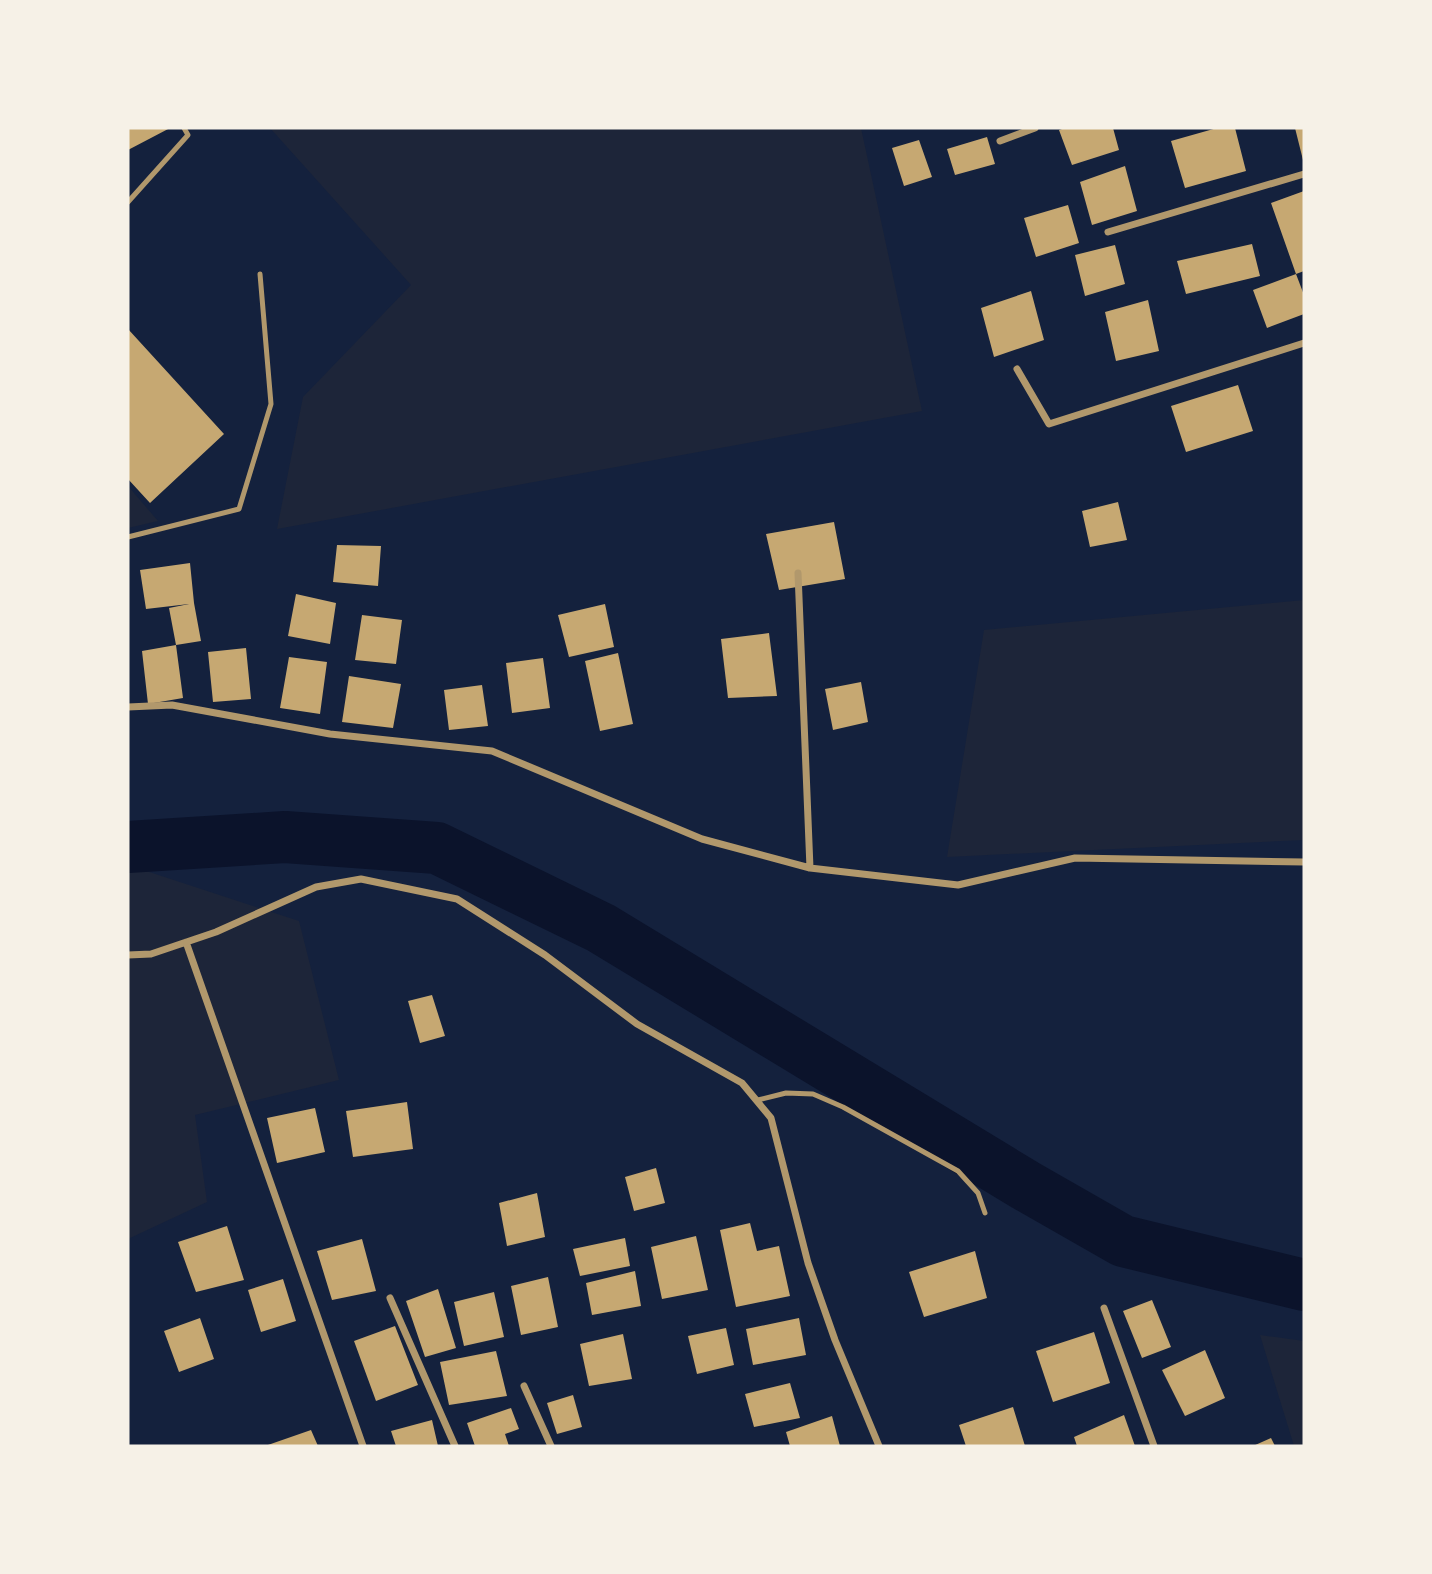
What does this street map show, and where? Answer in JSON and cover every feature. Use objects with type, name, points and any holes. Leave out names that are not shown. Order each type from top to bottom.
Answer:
[{"type":"street","points":[[1000,141],[1035,128]]},
{"type":"street","points":[[1108,232],[1304,174]]},
{"type":"street","points":[[1017,369],[1049,424],[1304,343]]},
{"type":"street","points":[[797,573],[810,868]]},
{"type":"street","points":[[128,707],[172,705],[330,734],[492,751],[702,839],[810,868],[958,885],[1075,858],[1304,862]]},
{"type":"street","points":[[128,955],[151,954],[216,932],[316,887],[360,879],[457,899],[545,956],[638,1024],[742,1083],[771,1118],[808,1263],[835,1340],[879,1446]]},
{"type":"street","points":[[186,942],[363,1446]]},
{"type":"street","points":[[390,1298],[455,1446]]},
{"type":"street","points":[[1104,1308],[1154,1446]]},
{"type":"street","points":[[524,1386],[551,1446]]},
{"type":"lane","points":[[128,202],[188,135],[184,128]]},
{"type":"lane","points":[[128,537],[239,509],[271,404],[260,274]]},
{"type":"lane","points":[[758,1100],[786,1093],[813,1094],[843,1107],[958,1171],[978,1193],[985,1213]]},
{"type":"shaded area","points":[[270,128],[861,128],[922,411],[277,529],[303,397],[411,285]]},
{"type":"shaded area","points":[[128,486],[158,521],[128,528]]},
{"type":"shaded area","points":[[1304,600],[1304,840],[947,857],[984,630]]},
{"type":"shaded area","points":[[128,865],[299,921],[339,1080],[195,1115],[207,1202],[128,1239]]},
{"type":"shaded area","points":[[1260,1335],[1304,1341],[1304,1446],[1294,1446]]},
{"type":"building","points":[[128,128],[170,128],[128,150]]},
{"type":"building","points":[[1113,128],[1119,150],[1072,165],[1059,130]]},
{"type":"building","points":[[1217,128],[1235,128],[1246,171],[1185,188],[1171,141]]},
{"type":"building","points":[[1295,128],[1304,128],[1304,160],[1303,160]]},
{"type":"building","points":[[987,137],[995,164],[955,175],[947,149]]},
{"type":"building","points":[[919,140],[932,177],[904,186],[892,148]]},
{"type":"building","points":[[1125,166],[1137,211],[1092,225],[1080,182]]},
{"type":"building","points":[[1304,191],[1304,271],[1296,274],[1271,203]]},
{"type":"building","points":[[1068,205],[1079,243],[1036,257],[1024,218]]},
{"type":"building","points":[[1252,244],[1260,276],[1186,294],[1177,261]]},
{"type":"building","points":[[1115,245],[1125,284],[1085,296],[1075,255]]},
{"type":"building","points":[[1296,274],[1304,295],[1304,314],[1267,328],[1253,290]]},
{"type":"building","points":[[1031,291],[1044,340],[994,357],[981,308]]},
{"type":"building","points":[[1148,300],[1159,351],[1116,361],[1105,312]]},
{"type":"building","points":[[128,329],[224,434],[150,503],[128,479]]},
{"type":"building","points":[[1238,385],[1253,431],[1186,452],[1171,406]]},
{"type":"building","points":[[1118,502],[1127,540],[1090,547],[1082,511]]},
{"type":"building","points":[[834,522],[845,579],[779,590],[766,534]]},
{"type":"building","points":[[337,545],[381,546],[378,586],[333,582]]},
{"type":"building","points":[[190,563],[201,641],[176,645],[169,608],[189,604],[146,609],[140,570]]},
{"type":"building","points":[[296,594],[336,603],[330,644],[288,636]]},
{"type":"building","points":[[605,604],[614,647],[569,657],[558,615]]},
{"type":"building","points":[[362,615],[402,620],[396,664],[355,660]]},
{"type":"building","points":[[769,633],[777,696],[728,698],[721,639]]},
{"type":"building","points":[[176,645],[183,698],[148,704],[142,651]]},
{"type":"building","points":[[246,648],[251,699],[213,702],[208,652]]},
{"type":"building","points":[[618,653],[633,724],[600,731],[585,661]]},
{"type":"building","points":[[289,657],[327,662],[320,714],[280,708]]},
{"type":"building","points":[[543,658],[550,708],[512,713],[506,663]]},
{"type":"building","points":[[349,676],[401,684],[393,728],[342,722]]},
{"type":"building","points":[[861,682],[868,722],[833,730],[825,689]]},
{"type":"building","points":[[482,685],[488,726],[449,730],[444,690]]},
{"type":"building","points":[[432,995],[445,1036],[420,1043],[408,1001]]},
{"type":"building","points":[[407,1102],[413,1149],[353,1157],[346,1111]]},
{"type":"building","points":[[315,1108],[325,1152],[277,1163],[267,1118]]},
{"type":"building","points":[[656,1168],[665,1203],[634,1211],[625,1177]]},
{"type":"building","points":[[537,1193],[545,1237],[507,1246],[499,1203]]},
{"type":"building","points":[[750,1223],[757,1251],[779,1246],[790,1296],[736,1307],[720,1230]]},
{"type":"building","points":[[227,1226],[244,1280],[196,1292],[178,1242]]},
{"type":"building","points":[[696,1236],[708,1290],[662,1299],[651,1247]]},
{"type":"building","points":[[625,1238],[630,1266],[580,1276],[573,1249]]},
{"type":"building","points":[[362,1239],[376,1291],[332,1300],[317,1251]]},
{"type":"building","points":[[975,1251],[987,1298],[924,1317],[909,1272]]},
{"type":"building","points":[[635,1271],[641,1306],[592,1315],[586,1283]]},
{"type":"building","points":[[548,1277],[558,1327],[521,1335],[511,1286]]},
{"type":"building","points":[[283,1279],[296,1321],[261,1332],[248,1290]]},
{"type":"building","points":[[438,1289],[456,1348],[425,1357],[406,1301]]},
{"type":"building","points":[[494,1292],[504,1337],[464,1346],[454,1302]]},
{"type":"building","points":[[1152,1300],[1171,1347],[1142,1358],[1123,1311]]},
{"type":"building","points":[[200,1318],[214,1359],[179,1372],[164,1331]]},
{"type":"building","points":[[799,1318],[806,1355],[753,1365],[746,1329]]},
{"type":"building","points":[[395,1326],[418,1385],[376,1401],[354,1341]]},
{"type":"building","points":[[726,1328],[734,1365],[697,1374],[688,1336]]},
{"type":"building","points":[[1094,1332],[1110,1383],[1053,1402],[1036,1351]]},
{"type":"building","points":[[623,1334],[632,1379],[589,1386],[580,1344]]},
{"type":"building","points":[[1205,1350],[1225,1398],[1185,1416],[1162,1370]]},
{"type":"building","points":[[496,1351],[507,1396],[449,1405],[440,1362]]},
{"type":"building","points":[[790,1383],[800,1418],[754,1427],[745,1394]]},
{"type":"building","points":[[573,1395],[582,1427],[557,1434],[547,1403]]},
{"type":"building","points":[[1013,1407],[1025,1446],[966,1446],[959,1425]]},
{"type":"building","points":[[511,1408],[519,1429],[505,1434],[509,1446],[475,1446],[467,1423]]},
{"type":"building","points":[[1124,1415],[1135,1446],[1077,1446],[1074,1437]]},
{"type":"building","points":[[832,1416],[840,1446],[790,1446],[786,1432]]},
{"type":"building","points":[[432,1420],[438,1446],[396,1446],[391,1431]]},
{"type":"building","points":[[311,1430],[318,1446],[265,1446]]},
{"type":"building","points":[[1271,1438],[1275,1446],[1253,1446]]},
{"type":"waterway","points":[[128,847],[285,837],[437,848],[601,928],[1025,1185],[1123,1241],[1304,1285]]}]
